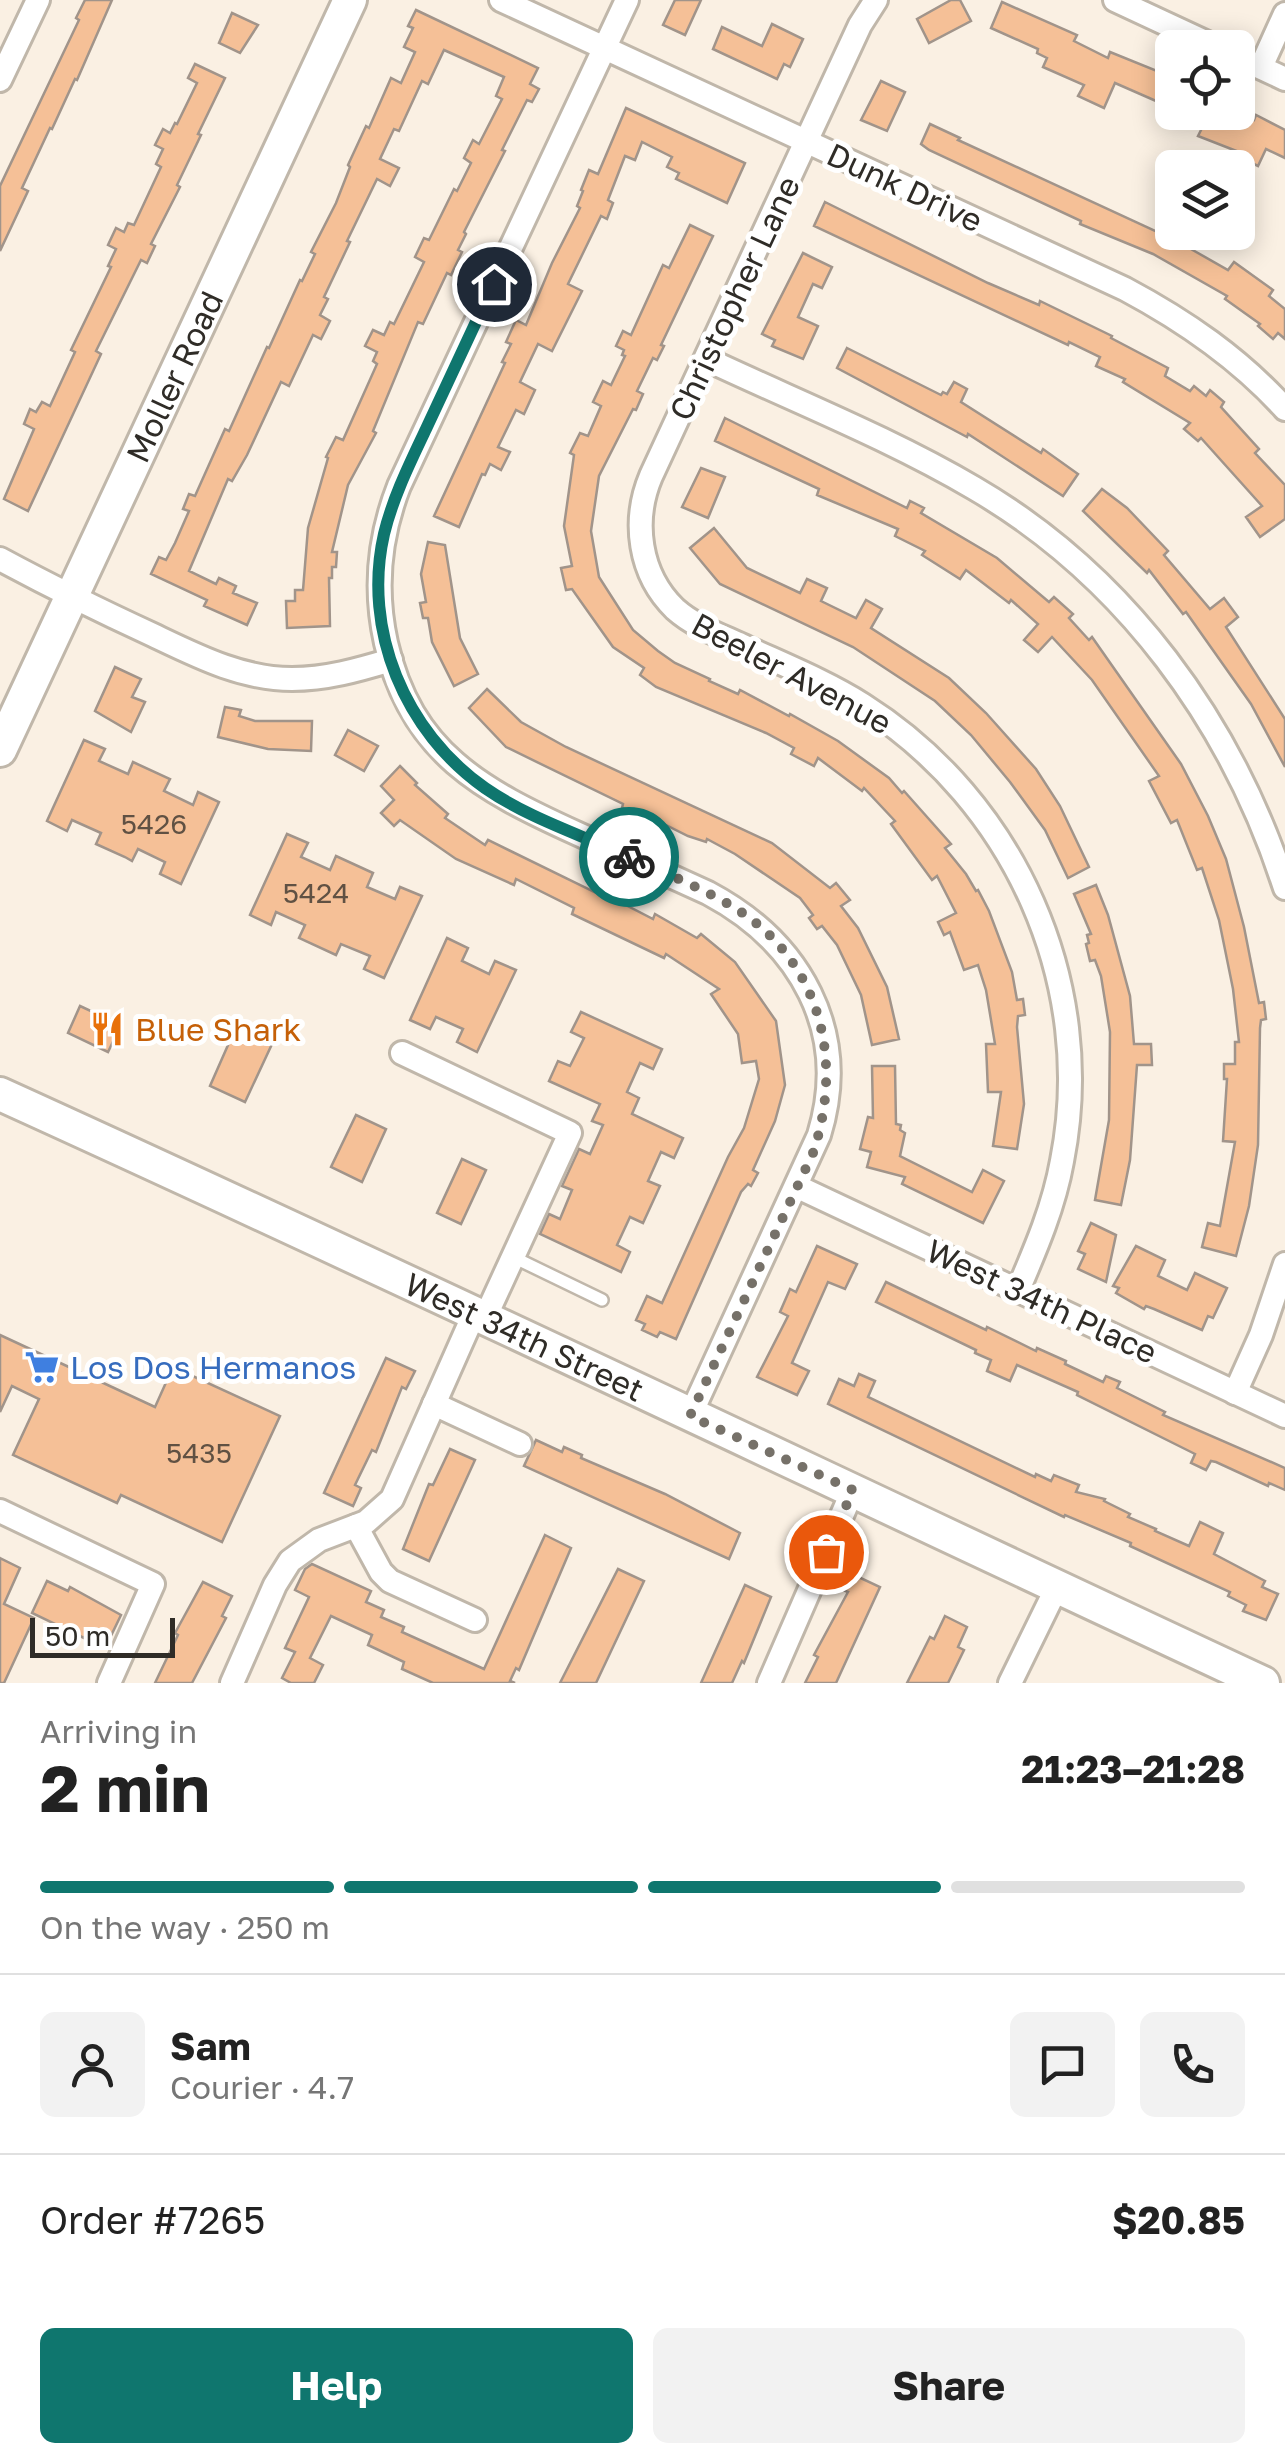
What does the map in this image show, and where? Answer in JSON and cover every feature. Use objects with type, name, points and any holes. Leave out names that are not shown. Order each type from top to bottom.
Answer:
[{"type":"street","points":[[0,80],[38,0]]},
{"type":"street","name":"Moller Road","points":[[0,750],[350,0]]},
{"type":"street","name":"Dunk Drive","points":[[502,0],[1165,310],[1232,358],[1285,409]]},
{"type":"street","points":[[627,0],[395,496],[383,540],[380,606],[391,660],[408,702],[425,730],[474,779],[503,799],[740,911],[792,960],[820,1017],[828,1063],[826,1109],[813,1153],[690,1416]]},
{"type":"street","name":"Christopher Lane","points":[[643,549],[640,522],[645,494],[860,25],[876,0]]},
{"type":"street","points":[[1115,0],[1179,30]]},
{"type":"street","points":[[1261,68],[1285,14]]},
{"type":"street","points":[[1255,65],[1285,79]]},
{"type":"street","points":[[706,360],[962,481],[1009,511],[1083,569],[1143,629],[1220,736],[1264,826],[1285,888]]},
{"type":"street","name":"Beeler Avenue","points":[[643,549],[659,589],[681,614],[709,631],[838,690],[913,740],[975,806],[1028,889],[1054,962],[1066,1016],[1070,1105],[1052,1204],[1018,1290]]},
{"type":"street","points":[[0,559],[71,598],[207,660],[251,674],[315,678],[391,660]]},
{"type":"street","points":[[232,1683],[286,1567],[312,1543],[356,1526],[388,1504],[434,1404],[513,1257],[570,1133],[402,1053]]},
{"type":"street","name":"West 34th Street","points":[[0,1094],[1263,1683]]},
{"type":"street","name":"West 34th Place","points":[[798,1186],[1285,1416]]},
{"type":"street","points":[[1235,1393],[1261,1336],[1285,1264]]},
{"type":"street","points":[[434,1404],[520,1444]]},
{"type":"street","points":[[769,1683],[853,1490]]},
{"type":"street","points":[[0,1511],[153,1584],[110,1683]]},
{"type":"street","points":[[356,1526],[390,1581],[475,1620]]},
{"type":"street","points":[[1010,1683],[1057,1587]]},
{"type":"lane","points":[[513,1257],[602,1300]]},
{"type":"building","points":[[85,0],[112,0],[22,188],[28,191],[0,251],[0,186]]},
{"type":"building","points":[[675,0],[701,0],[685,35],[663,25]]},
{"type":"building","points":[[951,0],[960,0],[971,21],[929,43],[917,19]]},
{"type":"building","points":[[1002,2],[1077,35],[1074,41],[1108,58],[1110,52],[1155,70],[1155,101],[1115,83],[1104,108],[1078,96],[1084,85],[1043,67],[1047,58],[1037,53],[1038,49],[991,28]]},
{"type":"building","points":[[416,10],[538,68],[530,84],[539,89],[532,102],[527,100],[502,150],[505,151],[464,232],[458,250],[462,252],[451,275],[447,273],[423,324],[418,322],[373,431],[376,433],[348,485],[332,552],[337,552],[336,567],[332,567],[329,578],[330,626],[287,628],[286,601],[295,601],[295,590],[303,590],[308,528],[326,457],[336,437],[343,440],[377,364],[373,361],[377,352],[365,346],[373,330],[384,335],[390,322],[394,324],[424,262],[415,257],[424,238],[429,240],[471,163],[464,158],[473,140],[479,144],[502,99],[496,96],[504,77],[444,50],[428,84],[422,81],[399,131],[394,129],[380,159],[399,168],[390,186],[377,179],[347,241],[350,242],[324,297],[328,299],[320,315],[330,321],[321,339],[313,335],[289,386],[281,382],[247,455],[232,481],[228,479],[189,571],[216,584],[219,578],[236,586],[233,593],[257,603],[247,625],[204,606],[207,600],[151,574],[159,557],[166,560],[175,543],[189,511],[183,509],[189,494],[195,496],[315,254],[311,252],[336,203],[366,126],[369,128],[391,78],[401,83],[415,52],[404,47]]},
{"type":"building","points":[[232,13],[258,25],[240,53],[219,43]]},
{"type":"building","points":[[772,24],[803,39],[790,67],[784,64],[777,79],[713,49],[722,27],[762,46]]},
{"type":"building","points":[[195,64],[225,78],[198,134],[201,135],[177,185],[180,187],[151,244],[155,246],[147,263],[141,260],[96,351],[101,354],[28,511],[4,499],[34,429],[24,424],[30,409],[36,412],[42,402],[50,406],[75,352],[71,350],[111,267],[108,266],[116,249],[108,245],[116,228],[124,232],[128,223],[134,225],[161,167],[156,164],[163,149],[155,145],[163,129],[170,133],[177,124],[197,83],[188,78]]},
{"type":"building","points":[[881,81],[905,92],[887,131],[861,120]]},
{"type":"building","points":[[626,108],[745,163],[727,203],[676,179],[679,173],[667,167],[672,157],[642,142],[635,160],[625,156],[608,200],[613,203],[607,219],[601,216],[568,284],[582,291],[552,351],[538,344],[520,382],[535,390],[524,414],[516,410],[498,447],[510,452],[501,470],[490,464],[482,474],[459,527],[434,516],[505,363],[502,362],[511,344],[506,342],[516,320],[526,325],[580,208],[577,206],[589,170],[598,174]]},
{"type":"building","points":[[1256,115],[1285,130],[1285,158],[1266,149],[1258,166],[1255,150],[1234,150],[1198,136],[1201,130],[1255,130]]},
{"type":"building","points":[[930,124],[1155,231],[1155,250],[1193,250],[1228,270],[1234,262],[1273,290],[1269,296],[1285,309],[1285,339],[1278,333],[1273,339],[1260,324],[1225,299],[1227,296],[1153,254],[1080,224],[1081,221],[921,144]]},
{"type":"building","points":[[825,202],[988,283],[1039,305],[1040,301],[1112,336],[1168,368],[1165,376],[1190,391],[1194,386],[1206,396],[1210,390],[1224,402],[1221,407],[1259,449],[1255,453],[1285,485],[1285,519],[1260,537],[1246,517],[1262,506],[1201,438],[1198,441],[1184,429],[1190,423],[1123,382],[1125,379],[1096,366],[1100,357],[814,226]]},
{"type":"building","points":[[690,225],[713,236],[661,345],[664,346],[657,360],[653,358],[637,391],[643,394],[636,410],[633,409],[599,476],[591,531],[599,577],[633,630],[658,651],[709,681],[738,694],[740,690],[838,741],[904,791],[951,844],[945,848],[978,890],[989,911],[1012,972],[1017,1000],[1023,999],[1025,1015],[1018,1016],[1017,1027],[1024,1104],[1017,1149],[993,1146],[1001,1092],[988,1092],[986,1044],[995,1044],[978,965],[964,970],[950,932],[944,935],[938,922],[956,913],[937,876],[932,880],[891,824],[895,821],[864,788],[862,791],[818,758],[814,766],[791,754],[794,748],[766,733],[656,687],[640,675],[644,668],[613,647],[572,589],[566,590],[561,568],[572,566],[564,526],[574,455],[570,453],[580,433],[588,436],[601,406],[593,402],[603,381],[611,385],[625,356],[624,350],[616,346],[623,331],[631,335],[663,265],[669,268]]},
{"type":"building","points":[[803,253],[832,267],[822,288],[813,284],[798,317],[818,326],[803,359],[772,346],[775,340],[762,334]]},
{"type":"building","points":[[847,348],[941,395],[947,394],[954,382],[967,389],[961,402],[1078,474],[1063,496],[968,434],[967,437],[837,368]]},
{"type":"building","points":[[725,418],[907,508],[910,501],[924,508],[921,513],[997,558],[1049,602],[1054,597],[1073,614],[1069,618],[1089,640],[1092,637],[1181,764],[1226,859],[1266,1019],[1261,1020],[1260,1028],[1258,1145],[1249,1206],[1236,1256],[1202,1247],[1208,1223],[1220,1226],[1235,1142],[1223,1141],[1227,1079],[1224,1064],[1235,1064],[1235,1042],[1239,1042],[1233,989],[1219,920],[1202,868],[1197,870],[1177,820],[1171,823],[1149,781],[1159,776],[1092,680],[1052,637],[1038,652],[1024,640],[1038,624],[1011,600],[1009,603],[966,570],[960,579],[922,555],[925,551],[895,536],[898,529],[817,495],[819,489],[715,441]]},
{"type":"building","points":[[701,468],[725,477],[708,518],[682,507]]},
{"type":"building","points":[[1102,489],[1127,508],[1168,551],[1164,555],[1210,609],[1224,598],[1238,617],[1226,627],[1285,719],[1285,767],[1251,704],[1186,612],[1183,614],[1149,570],[1147,573],[1083,511]]},
{"type":"building","points":[[714,528],[747,568],[800,593],[807,579],[827,588],[821,601],[856,618],[866,600],[882,609],[871,628],[949,678],[986,713],[1036,769],[1060,806],[1089,867],[1068,878],[1045,830],[1010,782],[971,735],[935,701],[853,647],[720,584],[690,548]]},
{"type":"building","points":[[428,542],[445,545],[460,638],[478,674],[454,686],[432,642],[428,618],[423,618],[420,603],[426,602],[421,574]]},
{"type":"building","points":[[115,667],[141,679],[132,697],[145,702],[131,732],[95,711]]},
{"type":"building","points":[[487,689],[521,722],[772,843],[830,888],[836,883],[850,900],[841,906],[858,928],[887,987],[899,1039],[872,1045],[861,995],[837,945],[822,926],[817,929],[809,918],[813,915],[800,898],[707,839],[706,842],[688,836],[638,811],[636,814],[622,808],[623,804],[506,747],[469,708]]},
{"type":"building","points":[[225,707],[241,710],[239,716],[255,721],[312,721],[311,751],[268,749],[218,737]]},
{"type":"building","points":[[348,730],[378,746],[364,771],[335,755]]},
{"type":"building","points":[[84,740],[105,749],[99,761],[128,774],[133,762],[170,779],[164,791],[193,805],[198,792],[219,802],[181,884],[160,874],[165,862],[138,849],[132,861],[96,844],[101,833],[72,820],[67,831],[47,821]]},
{"type":"building","points":[[400,766],[448,814],[445,818],[485,845],[488,840],[653,919],[655,914],[697,938],[701,934],[735,962],[776,1021],[785,1085],[775,1121],[753,1170],[758,1173],[751,1186],[748,1184],[741,1192],[676,1339],[642,1330],[645,1324],[636,1320],[647,1296],[662,1303],[744,1128],[759,1079],[756,1061],[742,1063],[738,1034],[711,994],[719,989],[666,954],[664,958],[572,914],[574,908],[516,879],[514,885],[456,859],[400,820],[394,826],[381,813],[394,800],[381,786]]},
{"type":"building","points":[[287,834],[308,843],[301,857],[330,870],[336,856],[373,873],[367,887],[395,899],[400,887],[422,896],[384,978],[364,969],[370,956],[341,944],[336,955],[299,938],[305,925],[276,912],[271,925],[250,915]]},
{"type":"building","points":[[1096,885],[1130,996],[1134,1044],[1151,1044],[1152,1065],[1137,1065],[1130,1160],[1121,1205],[1095,1200],[1109,1120],[1110,1032],[1101,976],[1095,960],[1090,961],[1086,944],[1087,935],[1091,934],[1074,894]]},
{"type":"building","points":[[447,938],[468,948],[462,961],[489,974],[495,961],[516,970],[477,1052],[457,1042],[463,1029],[436,1017],[430,1029],[410,1020]]},
{"type":"building","points":[[80,1006],[121,1025],[108,1052],[68,1033]]},
{"type":"building","points":[[581,1012],[662,1049],[653,1069],[640,1063],[627,1092],[639,1098],[632,1114],[683,1138],[674,1158],[661,1152],[648,1181],[660,1186],[643,1223],[630,1217],[617,1245],[630,1252],[621,1272],[540,1234],[549,1214],[560,1219],[572,1190],[562,1186],[579,1149],[590,1154],[603,1125],[592,1121],[600,1104],[549,1081],[558,1061],[570,1066],[584,1038],[571,1032]]},
{"type":"building","points":[[236,1027],[272,1044],[245,1102],[210,1086]]},
{"type":"building","points":[[872,1066],[895,1066],[896,1124],[905,1133],[900,1156],[972,1192],[983,1170],[1004,1181],[983,1223],[902,1184],[905,1177],[867,1167],[871,1152],[860,1149],[868,1117],[873,1118]]},
{"type":"building","points":[[356,1115],[386,1129],[362,1182],[331,1167]]},
{"type":"building","points":[[462,1159],[486,1170],[461,1224],[437,1213]]},
{"type":"building","points":[[1091,1223],[1116,1235],[1106,1282],[1078,1269],[1085,1254],[1078,1251]]},
{"type":"building","points":[[817,1246],[857,1264],[845,1289],[828,1282],[792,1363],[809,1371],[797,1395],[757,1377],[788,1316],[780,1312],[790,1289],[796,1292]]},
{"type":"building","points":[[1136,1246],[1165,1260],[1158,1276],[1187,1290],[1195,1273],[1227,1288],[1213,1318],[1208,1316],[1202,1330],[1146,1306],[1144,1309],[1116,1293],[1119,1288],[1113,1286]]},
{"type":"building","points":[[886,1282],[986,1330],[987,1327],[1066,1361],[1065,1364],[1103,1382],[1106,1376],[1120,1382],[1117,1388],[1165,1412],[1163,1415],[1285,1468],[1285,1490],[1216,1462],[1211,1461],[1206,1470],[1191,1463],[1195,1454],[1077,1395],[1078,1392],[1017,1365],[1010,1381],[987,1371],[991,1360],[975,1353],[976,1350],[876,1302]]},
{"type":"building","points":[[0,1335],[155,1407],[173,1367],[280,1416],[222,1542],[121,1495],[117,1503],[13,1455],[39,1399],[12,1386],[0,1412]]},
{"type":"building","points":[[386,1358],[415,1371],[406,1389],[402,1387],[376,1452],[372,1450],[355,1485],[361,1488],[353,1506],[324,1493]]},
{"type":"building","points":[[859,1374],[875,1381],[868,1397],[1035,1477],[1036,1474],[1051,1481],[1054,1475],[1079,1485],[1076,1492],[1105,1499],[1130,1514],[1128,1517],[1189,1546],[1200,1522],[1223,1533],[1214,1554],[1265,1581],[1262,1587],[1278,1594],[1266,1620],[1243,1611],[1246,1605],[1228,1596],[1230,1592],[1130,1546],[1131,1543],[1064,1517],[828,1404],[839,1379],[854,1386]]},
{"type":"building","points":[[536,1440],[562,1452],[564,1447],[582,1455],[581,1458],[665,1494],[740,1533],[729,1559],[524,1466]]},
{"type":"building","points":[[450,1449],[475,1460],[429,1561],[403,1549],[429,1484],[433,1485]]},
{"type":"building","points":[[545,1535],[571,1548],[519,1670],[516,1668],[510,1681],[515,1683],[433,1683],[402,1669],[404,1662],[368,1645],[372,1635],[331,1616],[310,1658],[323,1665],[314,1683],[291,1683],[282,1678],[295,1652],[285,1648],[309,1597],[295,1590],[305,1569],[312,1564],[371,1591],[366,1602],[384,1610],[381,1617],[404,1627],[402,1632],[484,1669]]},
{"type":"building","points":[[0,1558],[20,1568],[4,1604],[34,1618],[4,1683],[0,1683]]},
{"type":"building","points":[[618,1569],[644,1581],[596,1683],[560,1683]]},
{"type":"building","points":[[850,1573],[880,1587],[836,1683],[805,1683],[818,1657],[814,1655],[848,1592],[843,1590]]},
{"type":"building","points":[[47,1581],[68,1591],[70,1587],[121,1615],[107,1644],[86,1634],[84,1638],[32,1613]]},
{"type":"building","points":[[203,1582],[232,1596],[222,1616],[226,1618],[192,1683],[155,1683],[178,1635],[175,1633]]},
{"type":"building","points":[[745,1585],[771,1597],[744,1663],[732,1683],[701,1683]]},
{"type":"building","points":[[945,1616],[967,1627],[958,1647],[964,1650],[948,1683],[907,1683],[930,1637],[934,1639]]},
{"type":"way so far","points":[[629,857],[708,894],[755,922],[802,976],[825,1035],[828,1090],[813,1153],[690,1416],[853,1490],[826,1552]]},
{"type":"place","name":"Blue Shark","points":[[107,1029]]},
{"type":"place","name":"Los Dos Hermanos","points":[[42,1367]]},
{"type":"route","points":[[494,284],[390,512],[379,578],[388,651],[412,711],[440,748],[466,773],[503,799],[629,857]]}]
